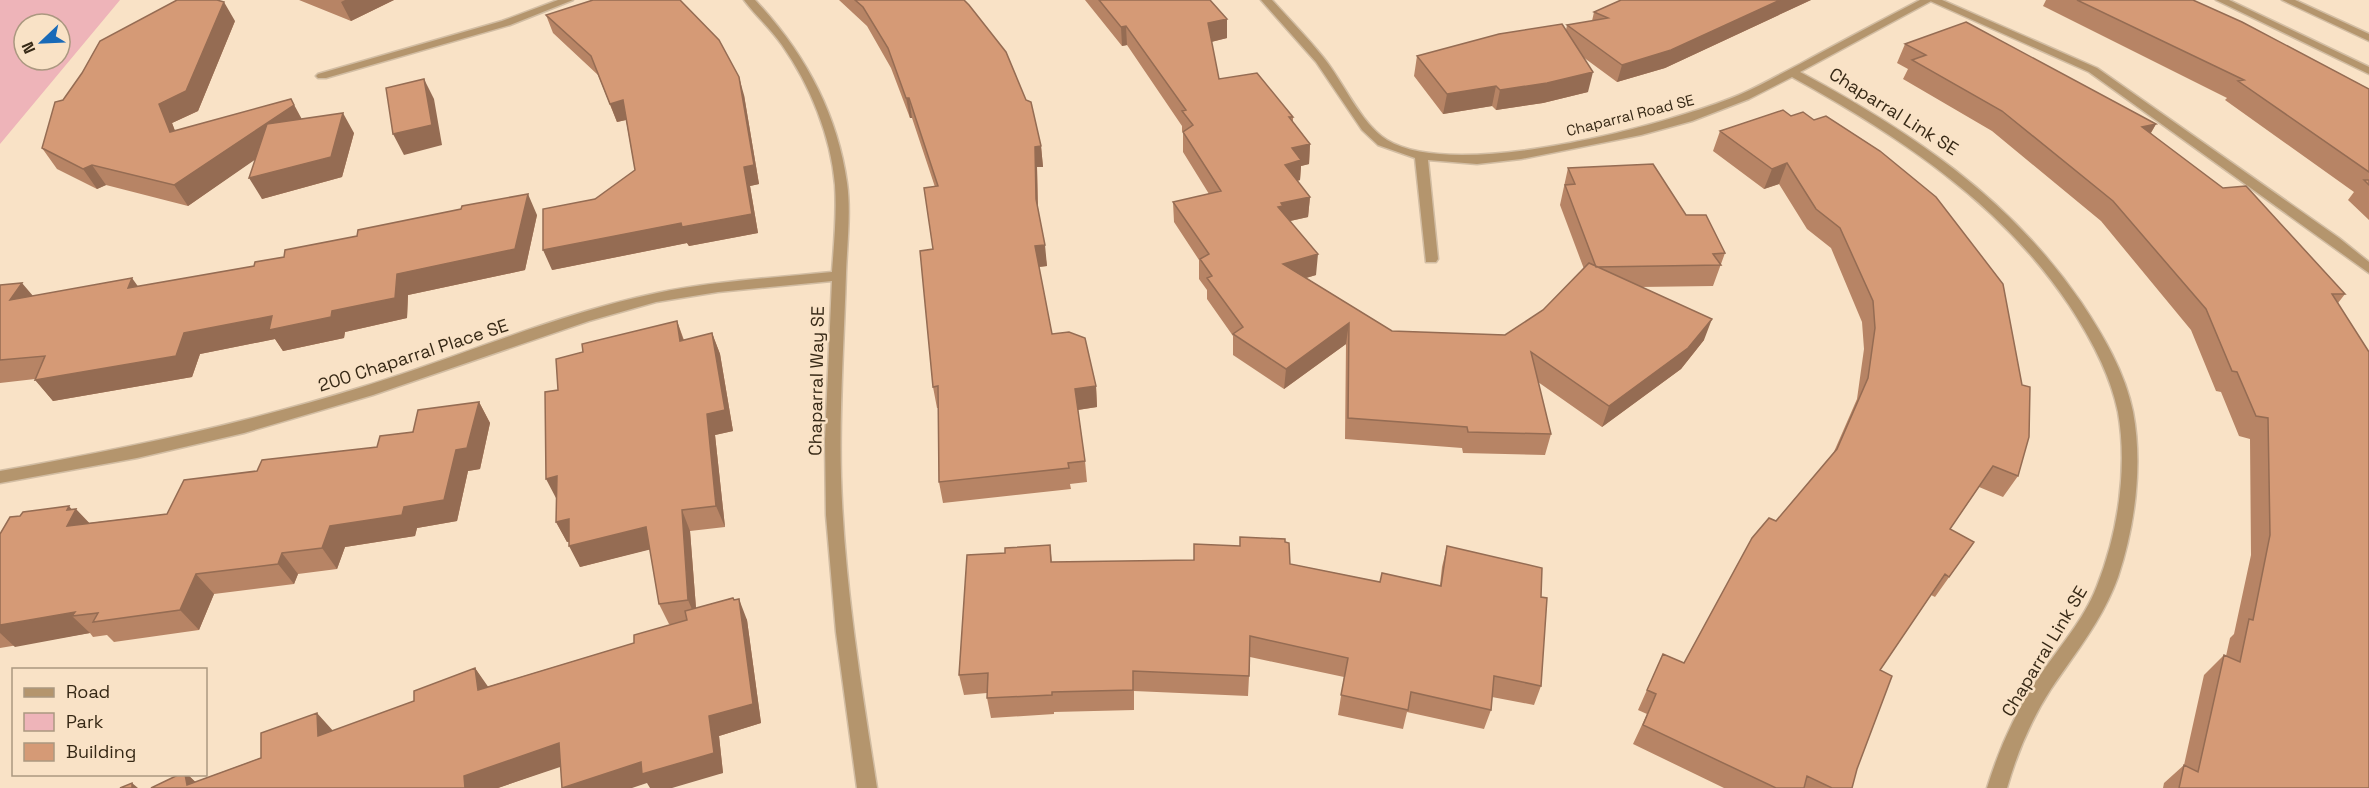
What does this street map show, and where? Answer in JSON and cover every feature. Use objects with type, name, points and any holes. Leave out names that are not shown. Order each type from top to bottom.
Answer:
[{"type":"street","points":[[322,76],[506,23],[568,0]]},
{"type":"street","name":"Chaparral Way SE","points":[[749,0],[771,22],[796,56],[826,116],[836,152],[841,185],[833,412],[833,479],[850,675],[867,788]]},
{"type":"street","name":"Chaparral Road SE","points":[[1266,0],[1320,60],[1366,127],[1382,142],[1421,156],[1477,160],[1521,155],[1641,131],[1688,118],[1744,97],[1928,0]]},
{"type":"street","points":[[1933,0],[2093,70],[2295,213],[2369,269]]},
{"type":"street","points":[[2222,0],[2369,71]]},
{"type":"street","points":[[2287,0],[2369,38]]},
{"type":"street","name":"Chaparral Link SE","points":[[1792,72],[1864,111],[1916,144],[1955,173],[2008,220],[2055,273],[2078,308],[2101,346],[2116,381],[2125,412],[2128,478],[2124,520],[2114,560],[2099,603],[2044,686],[2023,723],[1997,788]]},
{"type":"street","points":[[1421,156],[1431,259]]},
{"type":"street","name":"200 Chaparral Place SE","points":[[0,477],[137,452],[244,427],[368,391],[584,318],[656,298],[718,288],[838,276]]},
{"type":"green space","points":[[0,0],[120,0],[72,58],[72,12],[12,12],[12,72],[60,72],[0,144]]},
{"type":"building","points":[[177,0],[224,2],[186,91],[159,104],[170,132],[291,99],[294,105],[174,185],[92,165],[83,169],[42,148],[55,102],[63,100],[100,41]]},
{"type":"building","points":[[593,0],[680,0],[719,40],[739,77],[754,165],[744,167],[752,214],[682,227],[681,223],[543,250],[543,209],[595,199],[635,170],[623,100],[610,104],[591,56],[546,15]]},
{"type":"building","points":[[855,0],[964,0],[1006,52],[1026,100],[1031,102],[1041,146],[1035,147],[1036,199],[1045,245],[1035,246],[1052,334],[1069,332],[1085,338],[1096,386],[1075,389],[1085,461],[1068,463],[1069,468],[939,482],[938,386],[933,387],[920,251],[933,249],[924,188],[938,186],[909,98],[906,98],[888,48],[863,7]]},
{"type":"building","points":[[1099,0],[1210,0],[1227,19],[1208,23],[1219,79],[1257,73],[1293,117],[1289,117],[1310,144],[1292,148],[1301,160],[1285,165],[1310,197],[1281,203],[1283,206],[1278,207],[1318,254],[1283,264],[1392,331],[1505,335],[1543,310],[1589,263],[1712,319],[1688,348],[1609,406],[1531,352],[1551,434],[1468,432],[1467,427],[1348,418],[1349,323],[1286,369],[1233,334],[1243,327],[1207,278],[1212,276],[1200,259],[1209,254],[1173,202],[1221,191],[1183,132],[1193,125],[1182,111],[1186,110],[1126,26],[1121,27]]},
{"type":"building","points":[[1621,0],[1780,0],[1671,50],[1622,65],[1567,25],[1608,18],[1594,12]]},
{"type":"building","points":[[2077,0],[2193,0],[2242,22],[2369,89],[2369,172],[2238,81],[2244,80]]},
{"type":"building","points":[[1966,22],[2156,124],[2142,127],[2223,188],[2246,186],[2345,294],[2332,294],[2369,352],[2369,788],[2179,788],[2184,765],[2198,772],[2224,655],[2240,662],[2249,619],[2253,620],[2270,535],[2268,418],[2256,416],[2237,372],[2232,371],[2206,309],[2113,201],[2002,111],[1912,60],[1926,55],[1905,44]]},
{"type":"building","points":[[1562,24],[1593,72],[1547,83],[1500,90],[1496,86],[1447,94],[1417,56],[1499,34]]},
{"type":"building","points":[[424,79],[432,125],[393,134],[386,88]]},
{"type":"building","points":[[1783,110],[1791,116],[1803,112],[1814,120],[1826,116],[1880,151],[1936,197],[2003,284],[2022,385],[2030,387],[2029,437],[2018,476],[1993,466],[1950,529],[1974,542],[1949,577],[1945,574],[1880,670],[1892,676],[1852,788],[1832,788],[1807,776],[1804,788],[1776,788],[1643,725],[1656,694],[1647,690],[1663,654],[1684,663],[1752,538],[1769,518],[1776,521],[1837,449],[1868,378],[1875,328],[1873,301],[1840,228],[1816,209],[1787,163],[1772,169],[1720,131]]},
{"type":"building","points":[[343,113],[331,157],[249,178],[267,124]]},
{"type":"building","points":[[1653,164],[1686,215],[1706,215],[1725,253],[1713,254],[1721,265],[1596,267],[1565,185],[1575,184],[1568,168]]},
{"type":"building","points":[[528,194],[515,249],[397,274],[395,298],[332,311],[331,317],[269,330],[272,316],[184,333],[176,356],[35,380],[45,356],[0,360],[0,285],[22,283],[10,300],[132,278],[128,288],[254,266],[255,262],[284,257],[285,250],[357,236],[358,230],[461,209],[462,206]]},
{"type":"building","points":[[677,321],[680,341],[712,333],[725,410],[707,414],[716,506],[682,510],[688,600],[659,604],[646,527],[569,546],[569,519],[556,522],[557,476],[546,479],[545,392],[558,390],[556,359],[583,352],[582,344]]},
{"type":"building","points":[[479,402],[467,448],[456,450],[444,500],[404,507],[402,515],[330,526],[322,548],[282,553],[278,564],[196,574],[180,610],[93,622],[98,613],[72,616],[75,612],[0,625],[0,534],[10,517],[20,516],[23,512],[69,506],[67,510],[76,509],[67,526],[167,514],[184,480],[257,471],[262,460],[377,447],[380,436],[413,432],[418,410]]},
{"type":"building","points":[[1240,537],[1285,539],[1285,542],[1289,543],[1290,564],[1380,582],[1382,573],[1441,586],[1447,546],[1542,568],[1541,597],[1547,598],[1541,686],[1494,676],[1491,710],[1411,692],[1408,710],[1341,695],[1348,658],[1250,636],[1249,676],[1133,671],[1133,690],[1052,692],[1052,695],[987,698],[988,673],[959,675],[967,555],[1005,553],[1005,548],[1050,545],[1051,562],[1194,560],[1194,544],[1240,546]]},
{"type":"building","points":[[733,598],[734,600],[739,599],[753,704],[709,716],[714,753],[642,774],[641,762],[562,788],[559,743],[464,776],[465,788],[151,788],[176,776],[185,776],[187,785],[261,758],[261,733],[317,713],[318,736],[414,701],[414,691],[475,668],[478,690],[634,643],[634,635],[687,620],[685,611]]},
{"type":"building","points":[[132,783],[132,788],[120,788]]}]
